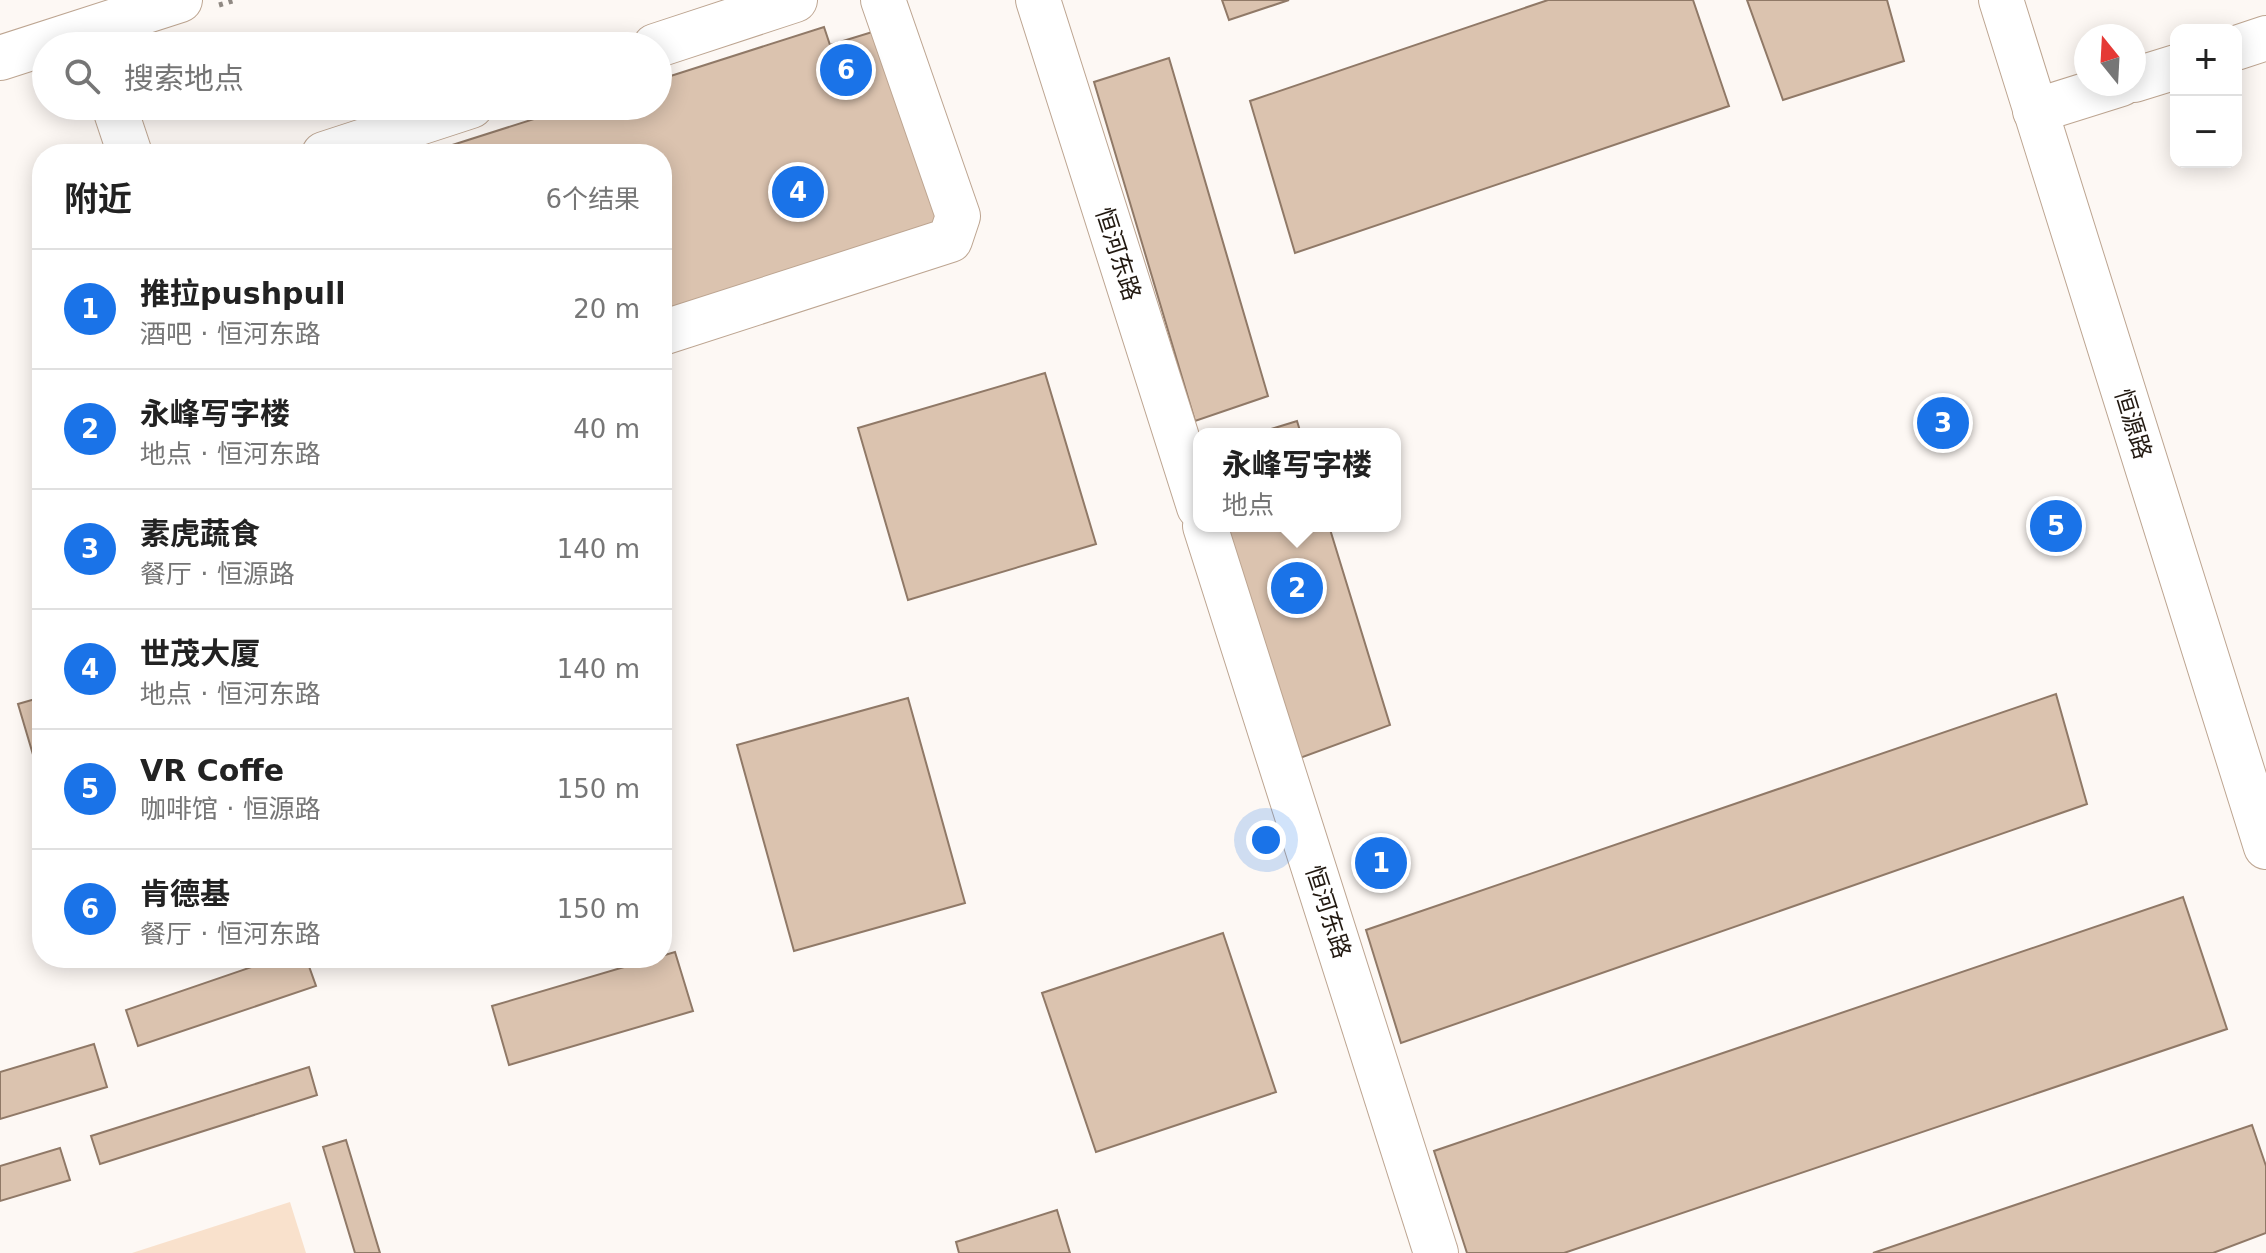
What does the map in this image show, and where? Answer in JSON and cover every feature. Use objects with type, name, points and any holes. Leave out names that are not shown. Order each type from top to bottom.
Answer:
[{"type":"street","points":[[105,32],[180,0]]},
{"type":"street","points":[[672,40],[795,0]]},
{"type":"street","points":[[672,330],[950,240],[958,216],[883,0]]},
{"type":"street","name":"恒河东路","points":[[1038,0],[1193,488]]},
{"type":"street","name":"恒源路","points":[[2001,0],[2266,847]]},
{"type":"street","points":[[2242,46],[2266,38]]},
{"type":"street","points":[[0,58],[32,51]]},
{"type":"street","points":[[2146,76],[2170,69]]},
{"type":"street","points":[[2035,111],[2083,96]]},
{"type":"street","points":[[119,120],[127,144]]},
{"type":"street","points":[[355,144],[428,120]]},
{"type":"street","name":"恒河东路","points":[[1207,532],[1436,1253]]},
{"type":"shaded area","points":[[290,1202],[306,1253],[132,1253]]},
{"type":"building","points":[[1222,0],[1289,0],[1229,20]]},
{"type":"building","points":[[1548,0],[1693,0],[1729,106],[1295,253],[1250,101]]},
{"type":"building","points":[[1747,0],[1887,0],[1904,61],[1783,100]]},
{"type":"building","points":[[824,27],[830,45],[882,29],[946,229],[672,317],[672,144],[455,144],[531,120],[672,120],[672,76]]},
{"type":"building","points":[[1169,58],[1268,396],[1195,421],[1094,82]]},
{"type":"building","points":[[1045,373],[1096,544],[908,600],[858,428]]},
{"type":"building","points":[[1297,421],[1299,428],[1274,428]]},
{"type":"building","points":[[1227,532],[1331,532],[1390,725],[1300,758]]},
{"type":"building","points":[[2056,694],[2087,804],[1401,1043],[1366,930]]},
{"type":"building","points":[[908,698],[965,903],[794,951],[737,745]]},
{"type":"building","points":[[32,700],[32,751],[18,704]]},
{"type":"building","points":[[2183,897],[2227,1029],[1564,1253],[1467,1253],[1434,1151]]},
{"type":"building","points":[[1223,933],[1276,1092],[1096,1152],[1042,993]]},
{"type":"building","points":[[675,952],[693,1011],[509,1065],[492,1006],[621,968],[672,968],[672,953]]},
{"type":"building","points":[[249,968],[310,968],[316,986],[138,1046],[126,1010]]},
{"type":"building","points":[[94,1044],[107,1087],[0,1119],[0,1072]]},
{"type":"building","points":[[309,1067],[317,1095],[100,1164],[91,1136]]},
{"type":"building","points":[[2252,1125],[2266,1166],[2266,1233],[2213,1253],[1873,1253]]},
{"type":"building","points":[[346,1140],[380,1253],[355,1253],[323,1147]]},
{"type":"building","points":[[60,1148],[70,1180],[0,1201],[0,1166]]},
{"type":"building","points":[[1057,1210],[1070,1253],[959,1253],[956,1242]]},
{"type":"place","name":"肯德基","points":[[846,70]]},
{"type":"place","name":"世茂大厦","points":[[798,192]]},
{"type":"place","name":"素虎蔬食","points":[[1943,423]]},
{"type":"place","name":"VR Coffe","points":[[2056,526]]},
{"type":"place","name":"永峰写字楼","points":[[1297,588]]},
{"type":"place","name":"推拉pushpull","points":[[1381,863]]}]
